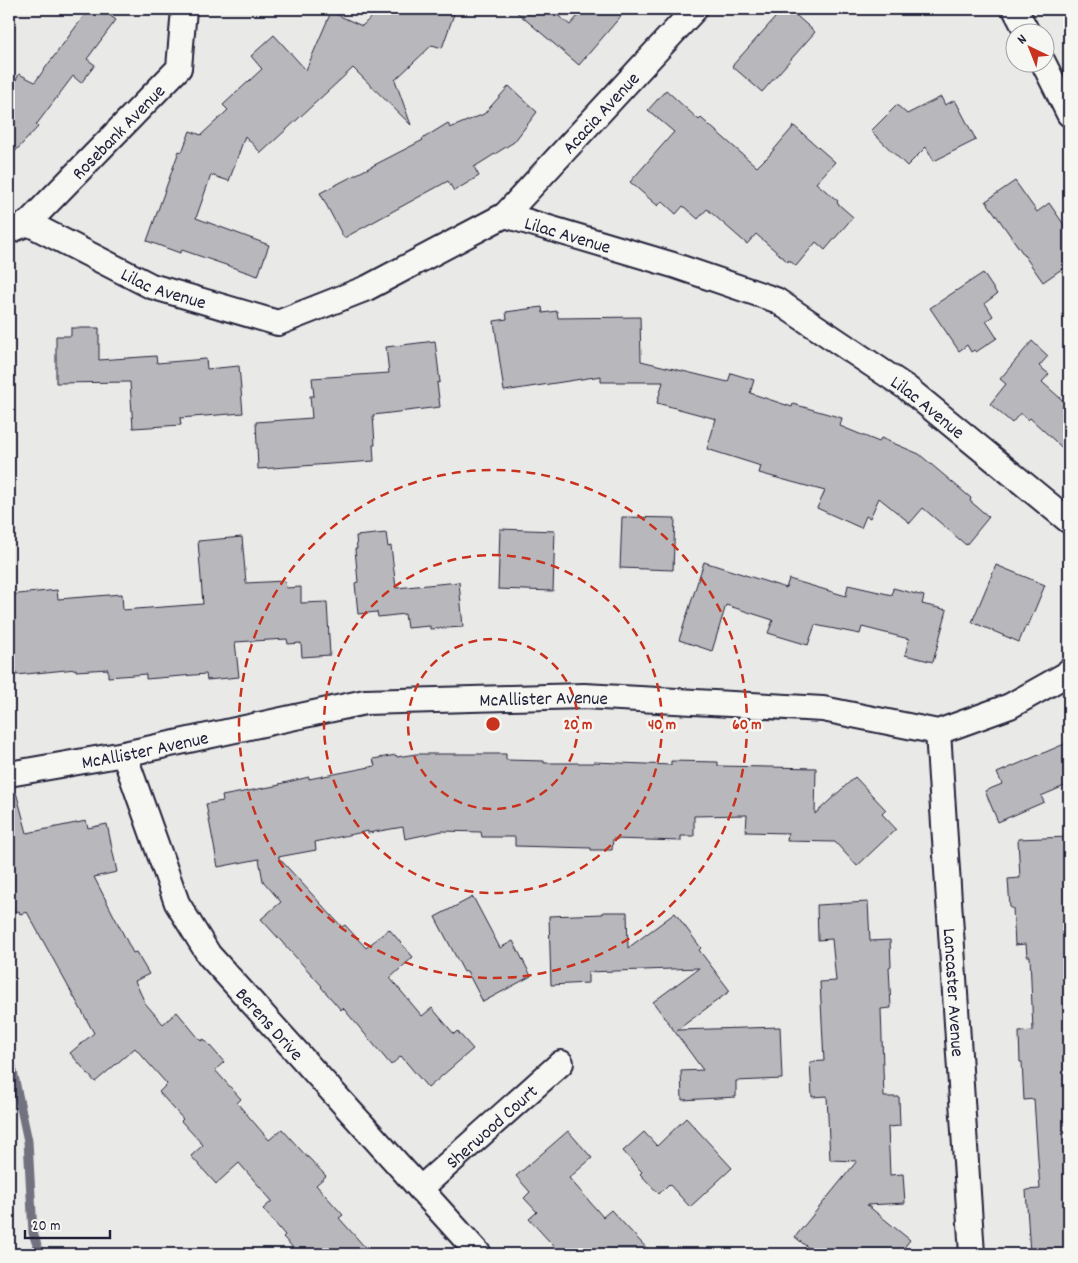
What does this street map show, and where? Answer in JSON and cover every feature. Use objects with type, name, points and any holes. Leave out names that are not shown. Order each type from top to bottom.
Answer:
[{"type":"street","name":"Rosebank Avenue","points":[[19,227],[178,68],[184,9]]},
{"type":"street","name":"Acacia Avenue","points":[[505,215],[696,9]]},
{"type":"street","points":[[1015,9],[1022,22]]},
{"type":"street","points":[[1048,72],[1069,114]]},
{"type":"street","name":"Lilac Avenue","points":[[19,227],[151,286],[278,323],[367,288],[505,215],[673,265],[776,300],[907,388],[1069,521]]},
{"type":"street","points":[[938,732],[1010,706],[1067,674],[1069,671]]},
{"type":"street","name":"McAllister Avenue","points":[[9,774],[124,754],[365,702],[574,696],[823,709],[938,732]]},
{"type":"street","name":"Lancaster Avenue","points":[[938,732],[972,1254]]},
{"type":"street","name":"Berens Drive","points":[[124,754],[177,903],[209,955],[479,1254]]},
{"type":"street","name":"Sherwood Court","points":[[420,1188],[561,1063]]},
{"type":"building","points":[[89,9],[101,9],[116,20],[87,59],[95,65],[81,83],[73,76],[36,125],[38,127],[9,158],[9,94],[19,74],[35,82]]},
{"type":"building","points":[[380,9],[440,9],[454,14],[442,48],[432,45],[395,80],[411,125],[353,68],[261,153],[245,136],[229,181],[211,175],[196,218],[269,245],[258,276],[182,250],[180,253],[147,241],[179,151],[182,152],[190,131],[201,135],[228,110],[223,105],[262,69],[251,56],[274,35],[306,70],[331,12],[362,26]]},
{"type":"building","points":[[513,9],[550,9],[570,25],[584,9],[627,9],[579,65]]},
{"type":"building","points":[[783,9],[789,9],[815,32],[762,92],[732,66]]},
{"type":"building","points":[[509,86],[537,112],[514,142],[474,167],[479,176],[454,191],[448,181],[344,238],[320,193],[423,140],[448,123],[450,128],[484,114]]},
{"type":"building","points":[[666,90],[699,120],[701,118],[757,167],[794,126],[835,162],[816,183],[838,201],[837,203],[853,217],[825,250],[816,242],[796,266],[789,260],[788,262],[756,234],[747,244],[707,209],[698,219],[683,206],[676,214],[662,201],[658,206],[630,182],[674,132],[648,110]]},
{"type":"building","points":[[941,97],[945,105],[955,100],[976,140],[934,161],[926,147],[907,166],[871,131],[897,105],[907,114]]},
{"type":"building","points":[[1015,181],[1037,212],[1049,203],[1069,232],[1069,264],[1043,282],[986,201]]},
{"type":"building","points":[[983,273],[997,294],[985,303],[993,316],[986,321],[997,338],[976,352],[974,350],[971,352],[967,345],[959,351],[930,308]]},
{"type":"building","points":[[542,307],[543,313],[557,311],[558,318],[640,317],[641,361],[728,382],[731,373],[754,380],[750,393],[792,407],[793,404],[842,418],[840,426],[879,442],[881,438],[919,454],[971,498],[970,501],[989,517],[966,545],[923,508],[910,523],[879,498],[870,518],[866,516],[861,528],[817,508],[825,491],[759,473],[761,466],[707,449],[716,419],[657,403],[663,382],[601,382],[601,376],[504,391],[494,321],[507,319],[506,312]]},
{"type":"building","points":[[71,328],[99,328],[99,360],[156,356],[157,363],[206,359],[207,369],[239,366],[243,413],[180,418],[181,425],[133,428],[130,382],[56,383],[56,336],[71,336]]},
{"type":"building","points":[[435,341],[440,382],[437,383],[440,407],[373,415],[374,461],[258,469],[256,422],[312,418],[310,396],[314,396],[312,378],[389,373],[386,347]]},
{"type":"building","points":[[1032,341],[1048,356],[1039,366],[1049,374],[1042,382],[1069,406],[1069,454],[1030,418],[1028,420],[1020,413],[1012,423],[990,404],[1006,384],[1000,379]]},
{"type":"building","points":[[622,517],[675,518],[673,570],[620,568]]},
{"type":"building","points":[[500,529],[555,531],[553,591],[498,589]]},
{"type":"building","points":[[386,533],[388,547],[391,546],[396,588],[459,582],[463,627],[430,629],[430,626],[407,628],[405,614],[378,617],[377,612],[358,614],[355,583],[358,582],[355,549],[357,549],[356,536]]},
{"type":"building","points":[[242,537],[246,583],[285,581],[286,588],[301,587],[301,603],[327,602],[330,655],[302,657],[301,643],[288,644],[287,639],[235,642],[239,677],[207,680],[206,674],[146,679],[146,674],[108,677],[108,669],[76,671],[76,669],[16,675],[9,595],[57,590],[58,599],[122,594],[123,610],[203,604],[198,541]]},
{"type":"building","points":[[704,562],[786,588],[789,579],[846,596],[848,585],[892,595],[893,588],[924,596],[922,604],[947,610],[933,662],[905,655],[909,639],[862,627],[860,634],[815,625],[808,645],[768,633],[773,620],[726,605],[712,651],[679,640]]},
{"type":"building","points":[[996,565],[1045,585],[1028,626],[1026,625],[1019,642],[972,622]]},
{"type":"building","points":[[1069,742],[1069,784],[1041,796],[1044,802],[998,822],[985,791],[1002,784],[997,773]]},
{"type":"building","points":[[416,754],[506,754],[506,760],[544,761],[544,763],[594,762],[671,765],[671,761],[718,762],[718,766],[816,768],[815,814],[855,777],[886,810],[882,814],[896,829],[857,866],[835,842],[787,841],[788,833],[746,832],[747,815],[694,816],[694,836],[681,836],[681,841],[613,839],[612,850],[515,846],[515,837],[482,837],[481,832],[442,831],[405,839],[403,827],[368,833],[368,831],[315,842],[316,850],[278,857],[342,927],[345,925],[366,948],[389,929],[413,957],[390,978],[422,1016],[432,1008],[454,1034],[457,1031],[473,1049],[428,1088],[401,1056],[391,1065],[343,1008],[341,1010],[322,986],[261,919],[281,902],[263,881],[259,859],[218,867],[206,804],[223,801],[222,796],[280,785],[309,777],[309,779],[375,766],[373,759]]},
{"type":"building","points":[[16,792],[27,833],[86,821],[88,828],[107,824],[117,872],[94,877],[133,953],[136,952],[149,974],[135,981],[145,1003],[163,1024],[177,1012],[201,1041],[204,1039],[224,1062],[215,1070],[241,1099],[237,1103],[269,1140],[282,1129],[326,1176],[316,1185],[343,1215],[339,1218],[371,1254],[299,1254],[283,1237],[285,1235],[263,1209],[272,1201],[239,1163],[216,1184],[191,1156],[203,1145],[181,1121],[183,1119],[159,1092],[167,1084],[135,1048],[95,1082],[70,1053],[94,1033],[27,912],[20,914],[19,911],[14,912],[9,891],[9,793]]},
{"type":"building","points":[[1069,837],[1069,1254],[1030,1254],[1026,1190],[1040,1189],[1034,1099],[1024,1100],[1019,1032],[1033,1031],[1030,956],[1027,956],[1026,944],[1015,945],[1013,908],[1010,908],[1008,879],[1020,878],[1018,839]]},
{"type":"building","points":[[473,897],[500,948],[513,941],[531,976],[483,1002],[467,971],[464,972],[435,917]]},
{"type":"building","points":[[868,902],[870,941],[890,940],[891,1008],[881,1009],[884,1097],[899,1097],[900,1126],[888,1127],[890,1175],[903,1174],[905,1203],[867,1205],[910,1240],[899,1254],[816,1254],[795,1237],[857,1161],[830,1160],[827,1096],[812,1097],[810,1062],[824,1061],[820,982],[836,981],[832,939],[818,940],[817,905]]},
{"type":"building","points":[[603,912],[627,912],[628,948],[675,913],[701,948],[699,950],[730,991],[677,1030],[780,1027],[782,1079],[736,1081],[736,1097],[682,1100],[681,1071],[703,1070],[653,1002],[699,968],[588,972],[588,983],[551,985],[549,916],[603,914]]},
{"type":"building","points":[[686,1118],[732,1168],[690,1207],[669,1184],[659,1194],[640,1174],[642,1172],[623,1151],[644,1132],[657,1146]]},
{"type":"building","points":[[568,1131],[592,1158],[569,1178],[603,1217],[611,1210],[652,1254],[561,1254],[529,1219],[537,1212],[524,1198],[530,1192],[516,1176]]},
{"type":"waterway","points":[[9,1053],[28,1141],[33,1233],[40,1254]]}]
